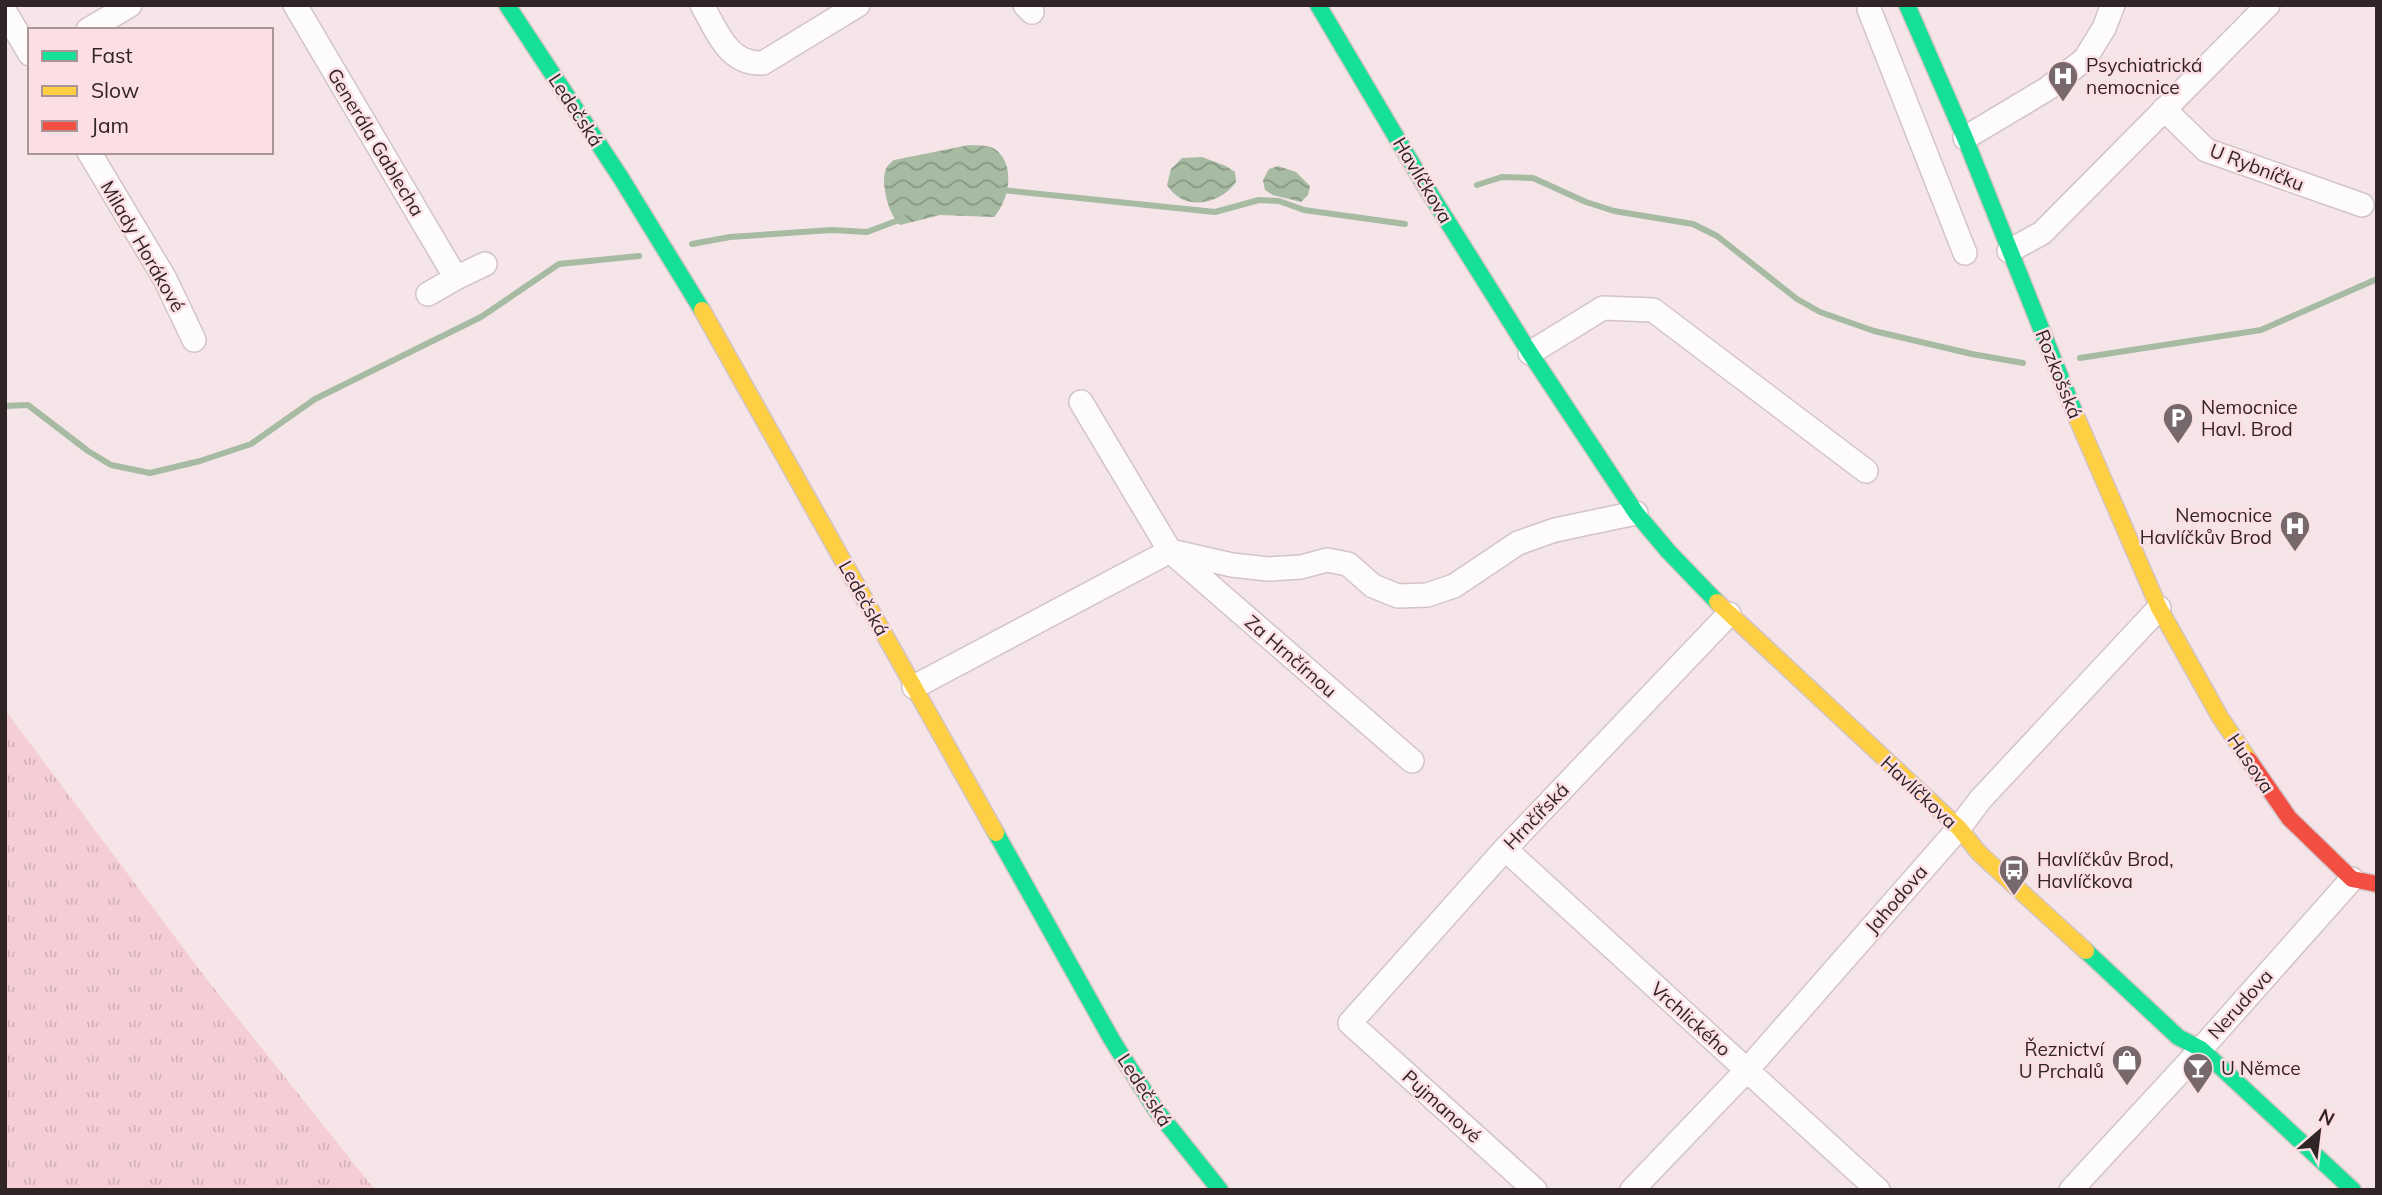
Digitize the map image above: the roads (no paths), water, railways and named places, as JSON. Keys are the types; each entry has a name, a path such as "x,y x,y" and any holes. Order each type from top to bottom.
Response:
{"street":[{"path":"91,28 130,5"},
{"name":"Generála Gablecha","path":"296,5 456,278"},
{"name":"Ledečská","path":"507,5 621,178 706,316 1112,1040 1156,1110 1220,1190"},
{"path":"702,5 727,49 735,57 754,63 763,63 858,5"},
{"name":"Havlíčkova","path":"1318,5 1424,184 1530,353 1636,513 1668,551 1729,614 1959,828 1979,853 2168,1028 2178,1037 2201,1049 2353,1190"},
{"name":"Rozkošská","path":"1907,5 1965,138 2066,393 2159,608"},
{"path":"1965,138 2048,89 2085,59 2104,29 2113,5"},
{"path":"2010,251 2042,233 2267,5"},
{"path":"1871,6 1965,253"},
{"path":"5,12 28,51"},
{"name":"U Rybníčku","path":"2164,108 2206,150 2362,205"},
{"name":"Milady Horákové","path":"90,154 165,279 194,340"},
{"path":"428,294 485,264"},
{"path":"1530,353 1603,307 1653,310 1866,471"},
{"name":"Za Hrnčírnou","path":"1081,402 1170,551 1412,761"},
{"path":"914,687 1170,551 1232,565 1268,569 1301,567 1327,559 1348,564 1373,586 1398,596 1427,596 1454,586 1518,543 1555,530 1636,513"},
{"name":"Jahodova","path":"1632,1190 1747,1070 1959,828 1980,800 2159,608"},
{"name":"Husova","path":"2159,608 2220,717 2289,818 2351,879"},
{"name":"Hrnčířská","path":"1350,1023 1504,849 1729,614"},
{"name":"Vrchlického","path":"1504,849 1878,1190"},
{"path":"2351,879 2377,884"},
{"name":"Nerudova","path":"2071,1190 2201,1049 2351,879"},
{"name":"Pujmanové","path":"1350,1023 1535,1190"}],"water":[{"path":"969,145 993,148 1006,165 1006,193 994,217 940,215 900,225 889,207 885,190 884,175 888,165 894,160"},
{"path":"1202,157 1235,172 1236,182 1221,196 1211,200 1192,202 1182,199 1167,185 1171,169 1182,158"},
{"path":"1278,166 1296,172 1310,186 1308,195 1301,202 1273,195 1265,190 1263,180 1269,169"}],"waterway":[{"path":"1477,185 1502,177 1533,178 1586,202 1614,211 1693,224 1717,236 1797,299 1820,312 1874,331 2023,363"},
{"path":"1002,190 1215,212 1259,200 1279,201 1304,210 1405,224"},
{"path":"692,244 730,237 832,230 867,232 899,220 902,216"},
{"path":"5,406 28,405 88,451 111,465 150,473 200,461 251,444 315,399 481,317 559,264 639,256"},
{"path":"2080,358 2261,330 2377,279"}],"place":[{"name":"Psychiatrická nemocnice","path":"2063,103"},
{"name":"Nemocnice Havl. Brod","path":"2178,445"},
{"name":"Nemocnice Havlíčkův Brod","path":"2295,553"},
{"name":"Havlíčkův Brod, Havlíčkova","path":"2014,897"},
{"name":"Řeznictví U Prchalů","path":"2127,1087"},
{"name":"U Němce","path":"2198,1095"}]}
